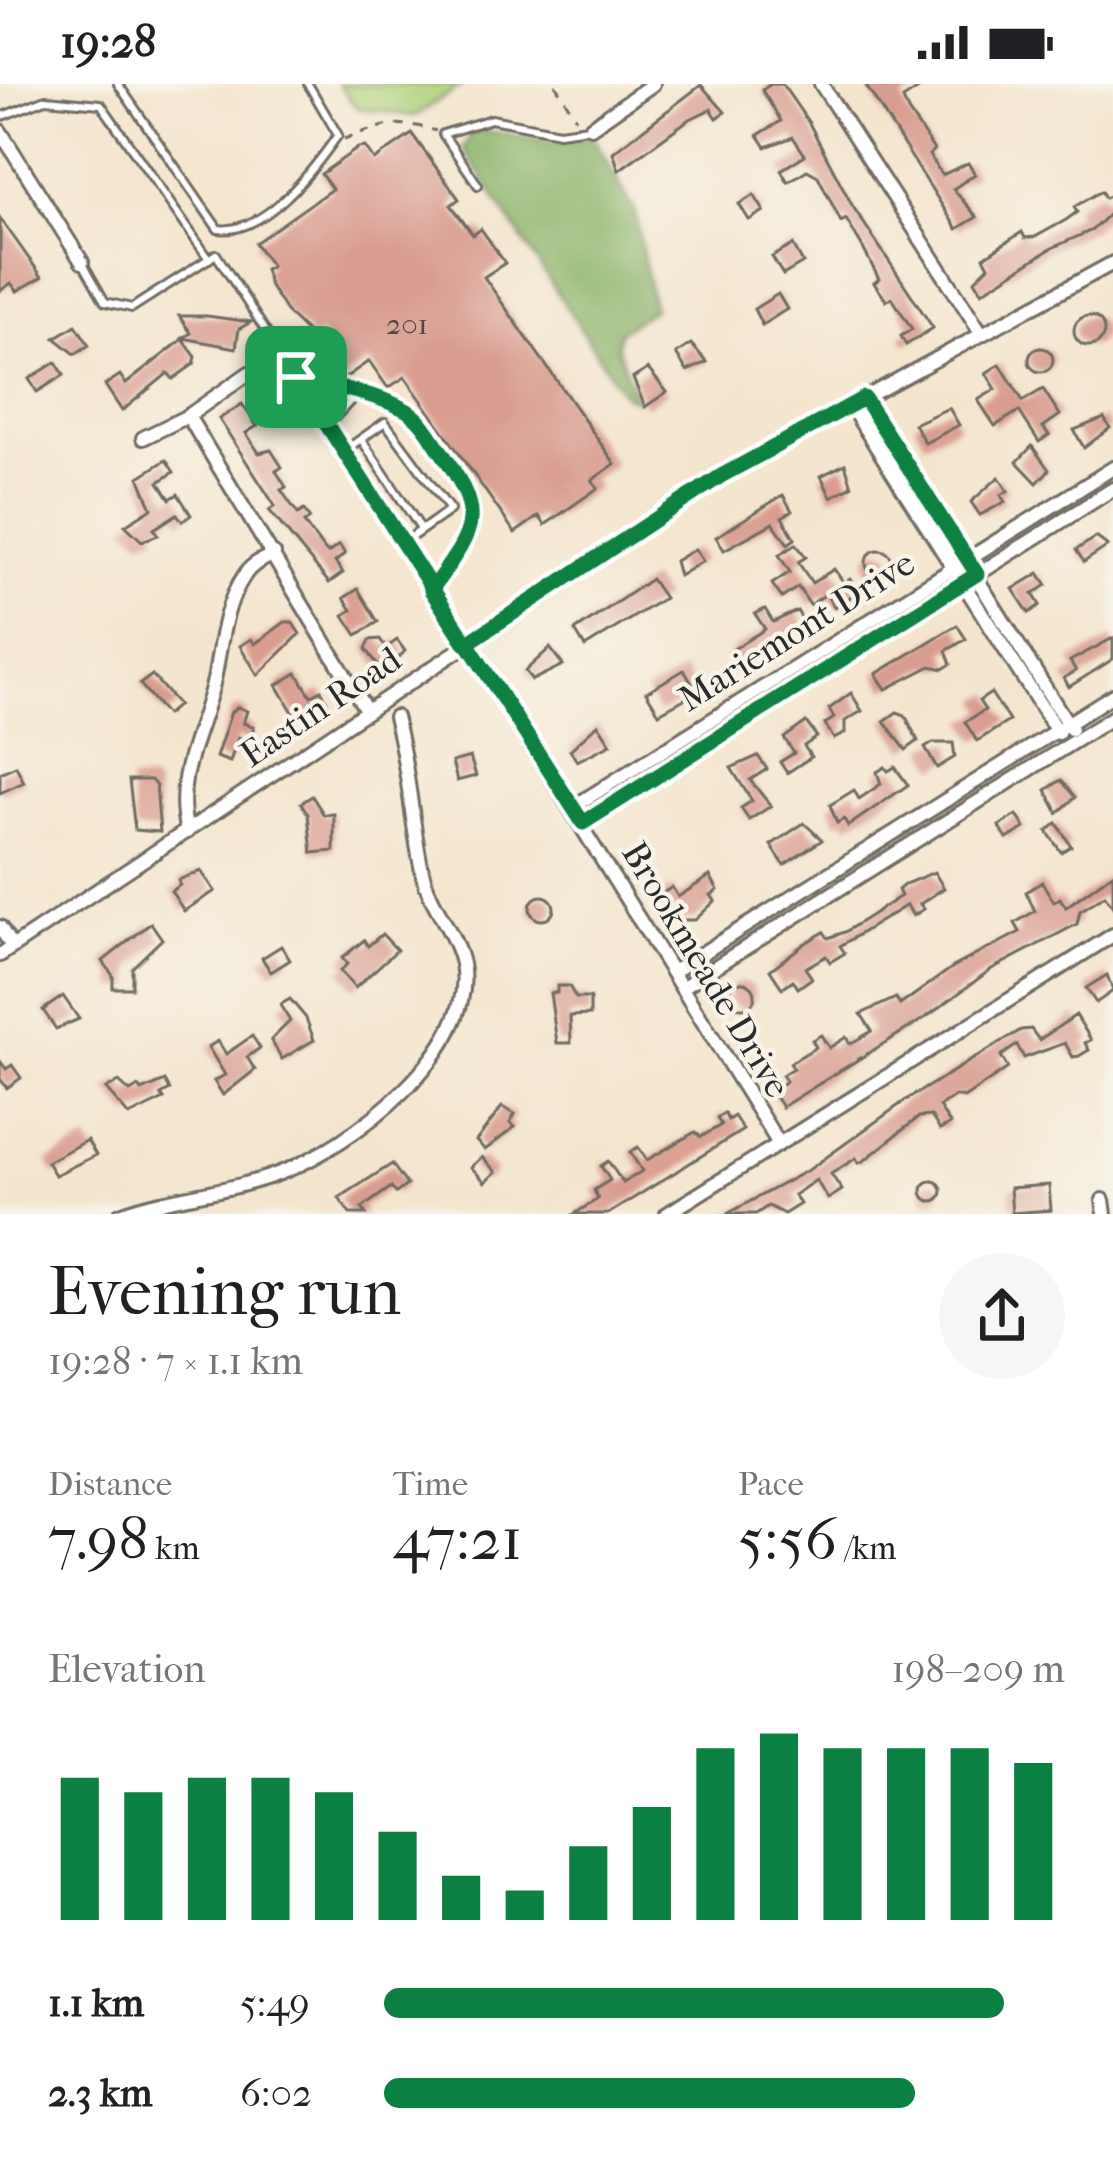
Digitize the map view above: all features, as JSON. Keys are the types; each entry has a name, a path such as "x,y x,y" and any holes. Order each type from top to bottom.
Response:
{"street":[{"path":"588,128 653,84"},
{"path":"821,84 982,334"},
{"path":"0,131 82,262"},
{"name":"Eastin Road","path":"6,951 721,476 1113,263"},
{"path":"143,438 188,416 249,373"},
{"path":"864,398 1070,722 1072,742"},
{"path":"850,405 1055,731 1072,742"},
{"path":"188,416 366,710"},
{"name":"Mariemont Drive","path":"573,807 1113,468"},
{"name":"Mariemont Drive","path":"583,823 1113,489"},
{"path":"187,832 182,805 188,758 212,688 219,643 243,577 274,554"},
{"name":"Brookmeade Drive","path":"466,644 573,807 779,1144"},
{"path":"674,971 1113,695"},
{"path":"731,705 741,722"},
{"path":"120,1214 255,1182 318,1156 403,1088 454,1027 463,998 462,964 423,874 395,717"},
{"path":"683,987 1113,717"},
{"path":"0,927 6,951"},
{"path":"668,1214 1113,935"}],"lane":[{"path":"118,84 218,229 233,231 301,188 338,135 308,84"},
{"path":"0,117 46,98 101,104 209,259"},
{"path":"478,185 443,134 491,119 559,132 588,128"},
{"path":"82,262 105,302 132,308 216,254 466,644"},
{"path":"296,377 403,408 418,419 470,494 474,518 468,539 431,590"},
{"path":"326,427 356,394"},
{"path":"341,453 385,422 450,510 400,544"},
{"path":"361,439 421,529"}],"path":[{"path":"554,84 588,128"},
{"path":"338,135 346,141 366,127 409,122 443,134"}],"green space":[{"path":"338,84 463,84 415,116 357,108"},
{"path":"474,130 547,141 593,137 635,212 653,309 619,332 617,346 636,400 624,395 463,148"}],"building":[{"path":"782,84 809,123 852,205 933,328 906,345 901,336 912,329 892,298 886,300 874,283 879,279 864,250 846,219 841,222 818,176 807,170 788,182 781,170 805,155 793,137 766,147 758,135 781,121 762,90"},
{"path":"865,84 926,84 903,99 934,150 929,155 942,175 968,163 975,174 953,189 977,217 957,229"},
{"path":"701,85 725,112 717,118 711,109 688,120 619,170 613,152"},
{"path":"412,134 459,199 451,205 473,235 481,229 505,263 484,277 615,464 592,480 598,488 545,525 539,516 515,533 405,377 388,388 369,361 342,380 331,364 338,360 319,333 313,338 288,314 269,285 265,269 271,265 255,243 332,189 321,174 358,148 365,147 374,160"},
{"path":"1101,191 1105,198 1113,194 1113,210 1092,230 1052,248 982,292 975,280 989,266 984,257 1022,232 1025,238 1035,237 1066,220 1077,212 1074,207"},
{"path":"754,195 764,211 749,220 739,204"},
{"path":"0,218 42,277 17,291 11,283 0,291"},
{"path":"793,245 803,263 783,275 772,257"},
{"path":"778,294 787,309 762,325 754,309"},
{"path":"179,316 251,322 239,329 236,348 183,338 191,333"},
{"path":"1089,316 1104,331 1089,346 1074,331"},
{"path":"76,325 89,345 75,354 55,338"},
{"path":"183,339 196,357 194,364 173,379 168,373 122,411 105,385 120,375 126,384"},
{"path":"691,344 707,362 687,371 676,354"},
{"path":"1041,348 1050,351 1050,369 1041,372 1032,369 1029,360 1032,351"},
{"path":"56,362 64,375 37,392 29,379"},
{"path":"1000,364 1023,401 1043,389 1060,415 1043,427 1049,435 1039,442 1019,411 995,426 978,400 996,389 986,373"},
{"path":"648,369 667,392 645,407 633,378"},
{"path":"270,370 281,386 269,394 258,379"},
{"path":"242,404 257,426 246,433 259,453 271,450 282,467 276,471 286,487 281,490 298,514 304,510 310,519 304,523 328,553 339,545 345,554 335,562 343,573 329,583 269,510 275,506 219,419"},
{"path":"949,408 959,425 925,443 914,424"},
{"path":"1104,418 1110,428 1084,448 1074,430"},
{"path":"1032,446 1049,470 1037,483 1017,462"},
{"path":"166,460 174,472 159,482 170,499 178,494 191,515 182,521 177,514 154,529 158,535 142,541 125,525 152,508 139,477"},
{"path":"845,464 852,486 831,497 821,476"},
{"path":"999,477 1008,491 1001,495 1005,502 980,515 971,502"},
{"path":"783,495 792,511 782,517 795,539 788,544 773,523 724,550 716,537"},
{"path":"1096,537 1108,546 1084,562 1076,550"},
{"path":"796,544 806,557 798,562 812,583 834,569 844,583 850,579 857,590 852,596 834,607 826,594 810,605 798,587 782,598 772,584 790,572 779,555"},
{"path":"695,549 703,561 679,576 675,561"},
{"path":"879,550 892,563 879,576 866,563"},
{"path":"1039,573 1047,585 1033,594 1040,605 1029,613 1013,589"},
{"path":"651,579 664,598 585,647 575,631"},
{"path":"358,589 378,622 357,635 344,615 352,610 344,598"},
{"path":"765,609 773,622 797,611 805,624 736,664 729,652 765,629 755,614"},
{"path":"292,622 300,634 258,675 240,646 251,639 255,644"},
{"path":"957,625 966,639 946,651 951,664 943,669 931,666 886,689 876,674"},
{"path":"1113,638 1113,659 1069,687 1064,678 1076,671 1070,661"},
{"path":"380,639 386,648 397,640 405,651 390,667 380,668 366,649 370,640"},
{"path":"550,648 563,665 532,680 525,671"},
{"path":"684,670 697,692 659,713 646,692"},
{"path":"297,673 311,696 321,690 329,705 297,719 277,685"},
{"path":"152,675 178,705 166,715 140,684"},
{"path":"851,693 862,711 845,721 845,733 834,739 825,724 834,718 829,709"},
{"path":"991,693 1009,721 977,741 965,722 985,710 979,701"},
{"path":"238,707 247,711 243,723 253,726 253,735 247,741 238,737 230,762 216,757 231,712"},
{"path":"897,712 905,715 918,741 906,750 884,721"},
{"path":"806,722 817,737 804,746 811,757 787,773 780,762 794,753 784,738"},
{"path":"598,724 611,744 577,761 570,750"},
{"path":"953,743 955,757 937,768 925,748"},
{"path":"758,756 767,769 750,780 771,806 749,820 741,808 752,801 731,768"},
{"path":"470,757 476,776 457,781 452,762"},
{"path":"16,766 24,782 0,793 0,773"},
{"path":"885,767 888,771 895,767 908,785 848,826 844,819 837,823 830,805 854,790 859,799 881,784 877,772"},
{"path":"129,780 151,780 156,786 160,832 135,830"},
{"path":"1061,780 1075,797 1058,813 1046,790"},
{"path":"312,796 324,815 334,814 334,851 312,853 308,814 301,803"},
{"path":"1017,815 1025,828 1007,839 999,826"},
{"path":"804,823 822,840 784,865 771,845"},
{"path":"1057,823 1071,846 1061,852 1047,831"},
{"path":"201,871 215,891 184,911 171,891 180,885 178,880"},
{"path":"934,872 944,888 920,904 924,909 913,916 907,905 840,946 845,953 830,962 826,956 805,968 812,978 798,988 793,980 782,988 770,970 804,944 824,932 828,938 845,932 901,896 898,890 905,884"},
{"path":"1113,873 1113,907 1105,895 1080,911 1077,924 990,970 928,1016 782,1107 771,1091 786,1081 782,1075 793,1068 790,1063 816,1047 812,1040 821,1035 829,1048 846,1037 850,1044 872,1031 861,1014 896,998 900,1005 953,967 1020,932 1015,923 1035,911 1026,892 1042,882 1054,902 1060,898 1066,907"},
{"path":"710,876 718,890 711,895 715,901 695,920 682,920 660,895 672,887 678,897"},
{"path":"542,896 551,899 551,917 542,920 533,917 530,908 533,899"},
{"path":"151,923 162,939 132,968 132,988 113,988 113,976 103,961"},
{"path":"382,934 397,950 355,988 340,971 347,964 342,958 364,940 368,946"},
{"path":"281,946 290,960 271,972 262,958"},
{"path":"1107,975 1113,991 1096,1003 1086,988"},
{"path":"742,982 755,995 742,1008 729,995"},
{"path":"557,986 569,986 576,998 590,998 590,1015 570,1016 571,1043 557,1043 550,993 557,993"},
{"path":"63,996 79,1019 56,1029 43,1010"},
{"path":"290,999 306,1018 314,1040 282,1059 271,1040 290,1021 280,1005"},
{"path":"1076,1015 1091,1040 1085,1043 1089,1050 1079,1056 1073,1057 1065,1043 1024,1058 1017,1045 1001,1056 1008,1068 964,1098 956,1096 939,1107 950,1124 940,1130 931,1116 919,1117 865,1160 859,1163 856,1158 831,1174 842,1190 828,1199 816,1180 794,1195 800,1204 784,1214 768,1206 756,1214 727,1214 810,1169 906,1100 1021,1030 1031,1029 1039,1040"},
{"path":"252,1036 260,1048 247,1057 255,1070 223,1095 214,1081 225,1075 208,1047 218,1041 226,1054"},
{"path":"0,1061 6,1069 12,1065 21,1078 7,1088 0,1079"},
{"path":"165,1081 170,1090 161,1095 164,1099 129,1116 106,1089 119,1082 130,1092 139,1087 142,1091"},
{"path":"502,1107 515,1114 510,1123 515,1127 485,1150 476,1141"},
{"path":"724,1113 728,1120 734,1116 743,1130 608,1214 574,1214 598,1199 594,1190 610,1180 601,1166 608,1161 623,1183 642,1171 630,1152 638,1147 647,1160 695,1132 701,1137 721,1125 717,1118"},
{"path":"87,1140 96,1155 55,1175 47,1162"},
{"path":"482,1157 496,1172 485,1182 471,1167"},
{"path":"392,1164 407,1185 396,1193 391,1187 362,1208 366,1214 350,1214 339,1198"},
{"path":"932,1181 942,1191 932,1201 922,1191"},
{"path":"1049,1185 1051,1210 1012,1213 1010,1188"}],"route":[{"path":"296,377 403,408 418,419 470,494 474,518 468,539 431,590 466,644 721,476 864,398 977,574 583,823 341,453 296,377"}]}
